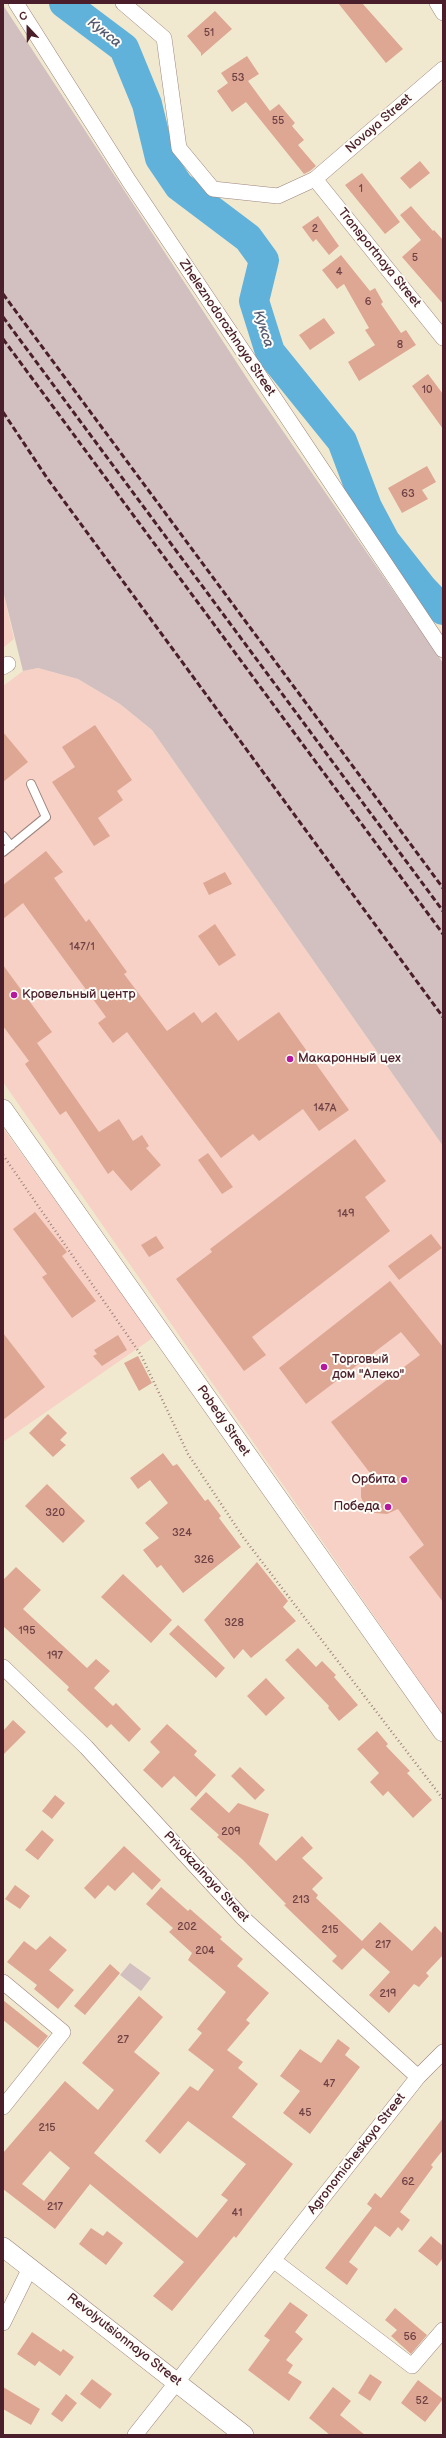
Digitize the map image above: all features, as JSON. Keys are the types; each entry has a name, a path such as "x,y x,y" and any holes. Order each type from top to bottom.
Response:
{"street":[{"name":"Zheleznodorozhnaya Street","path":"16,3 129,181 442,646"},
{"path":"122,3 164,38 179,148 213,189 278,196 316,179"},
{"path":"438,3 443,13"},
{"name":"Novaya Street","path":"316,179 443,70"},
{"name":"Transportnaya Street","path":"316,179 443,338"},
{"name":"Pobedy Street","path":"3,1109 443,1732"},
{"name":"Privokzalnaya Street","path":"3,1668 86,1747 243,1918 418,2077"},
{"path":"3,1982 63,2032 3,2107"},
{"name":"Agronomicheskaya Street","path":"135,2435 418,2077 443,2053"},
{"name":"Revolyutsionnaya Street","path":"3,2247 177,2381 244,2435"},
{"path":"273,2260 412,2366 443,2330"},
{"path":"3,2323 30,2268"}],"lane":[{"path":"3,852 46,817 31,784"},
{"path":"3,836 11,846"}],"path":[{"path":"3,1155 141,1355 188,1454 243,1537 443,1800"}],"shaded area":[{"path":"3,5 256,392 443,663 443,1146 152,730 120,704 78,679 38,668 23,671 3,591"},
{"path":"3,591 14,639 3,648"},
{"path":"38,668 78,679 120,704 152,730 443,1146 443,1715 3,1082 3,686 23,671"},
{"path":"3,1128 154,1337 3,1442"},
{"path":"130,1963 151,1978 141,1991 120,1975"}],"building":[{"path":"338,3 362,3 403,49 386,63"},
{"path":"215,11 232,29 201,56 201,53 187,36"},
{"path":"247,56 259,74 248,81 270,111 279,104 295,123 292,126 304,140 298,145 316,166 310,171 304,174 246,102 232,112 217,91 228,83 221,73"},
{"path":"420,161 430,173 410,189 400,178"},
{"path":"362,173 400,222 385,234 345,185"},
{"path":"411,206 443,240 443,304 402,257 421,240 400,215"},
{"path":"318,216 339,246 329,255 316,239 313,242 302,227"},
{"path":"341,255 370,291 375,288 383,302 381,304 401,333 406,330 416,345 359,381 348,362 375,345 365,330 369,328 344,284 337,289 322,270"},
{"path":"324,318 335,333 310,350 299,335"},
{"path":"428,374 443,394 443,429 412,386"},
{"path":"427,466 436,482 422,490 428,499 402,513 388,488"},
{"path":"95,725 132,780 117,791 123,800 98,818 110,836 94,846 52,782 75,767 62,747"},
{"path":"3,732 28,762 3,782"},
{"path":"46,851 63,872 54,878 86,922 89,919 127,972 124,974 167,1031 194,1012 202,1023 216,1012 238,1041 279,1012 349,1110 319,1131 303,1109 259,1141 253,1134 221,1158 127,1032 113,1043 98,1023 106,1017 23,903 3,919 3,885"},
{"path":"225,872 232,884 209,895 203,883"},
{"path":"215,924 236,955 219,966 198,936"},
{"path":"3,965 52,1032 37,1043 99,1132 119,1119 133,1141 142,1135 149,1146 146,1148 161,1165 131,1191 113,1170 108,1174 66,1111 60,1115 25,1064 29,1061 3,1026"},
{"path":"355,1139 386,1181 365,1197 390,1231 252,1337 266,1355 244,1371 176,1279 212,1252 210,1249"},
{"path":"208,1153 233,1187 222,1194 198,1160"},
{"path":"35,1212 67,1252 62,1256 96,1301 72,1318 42,1277 47,1274 13,1229"},
{"path":"431,1234 442,1248 399,1280 388,1266"},
{"path":"156,1236 164,1248 149,1257 141,1245"},
{"name":"Орбита","path":"390,1281 443,1347 443,1602 409,1557 424,1545 398,1509 387,1514 375,1513 365,1507 361,1497 361,1487 370,1473 331,1422 420,1355 401,1332 306,1404 279,1368"},
{"path":"3,1333 45,1387 3,1420"},
{"path":"118,1335 127,1350 102,1366 93,1356 97,1354 94,1350"},
{"path":"138,1356 152,1383 139,1391 124,1363"},
{"path":"48,1414 67,1433 60,1440 66,1445 53,1457 29,1433"},
{"path":"163,1453 173,1466 177,1464 205,1501 208,1499 221,1516 219,1518 241,1547 183,1593 161,1565 157,1568 143,1550 159,1538 145,1523 168,1503 150,1480 138,1489 130,1478"},
{"path":"47,1484 85,1521 63,1543 25,1506"},
{"path":"257,1562 288,1601 283,1607 296,1621 251,1658 243,1649 234,1659 204,1620"},
{"path":"16,1567 41,1590 23,1609 87,1668 96,1659 110,1671 94,1688 113,1706 116,1703 141,1729 129,1742 111,1724 107,1728 67,1690 69,1687 3,1626 3,1580"},
{"path":"123,1574 172,1620 151,1643 101,1597"},
{"path":"178,1625 225,1668 216,1678 169,1634"},
{"path":"298,1648 316,1667 322,1661 336,1675 334,1677 358,1705 339,1721 328,1708 329,1706 285,1660"},
{"path":"266,1678 285,1698 266,1716 247,1696"},
{"path":"13,1720 26,1732 3,1755 3,1731"},
{"path":"167,1724 197,1751 194,1755 216,1775 196,1797 174,1776 162,1788 143,1770 160,1752 150,1742"},
{"path":"377,1731 388,1744 386,1746 410,1771 407,1773 432,1800 413,1818 388,1791 383,1796 370,1782 379,1773 357,1749"},
{"path":"240,1767 265,1790 255,1800 231,1776"},
{"path":"206,1792 229,1813 238,1803 269,1814 259,1844 276,1861 302,1836 313,1848 302,1858 323,1878 312,1889 318,1895 316,1898 362,1941 380,1922 412,1951 435,1926 443,1934 443,1955 426,1973 429,1976 419,1987 414,1984 389,2013 369,1995 390,1972 363,1948 342,1970 332,1961 337,1956 284,1905 286,1904 243,1860 217,1837 219,1835 190,1809"},
{"path":"55,1795 65,1803 52,1819 42,1811"},
{"path":"42,1830 54,1840 38,1860 25,1850"},
{"path":"124,1846 161,1880 152,1890 133,1872 115,1891 108,1885 95,1899 84,1888"},
{"path":"15,1885 30,1896 20,1909 5,1899"},
{"path":"161,1887 188,1911 190,1909 222,1937 220,1939 243,1959 237,1966 269,1993 246,2020 250,2023 227,2050 243,2062 238,2068 258,2084 232,2117 293,2164 236,2238 234,2236 172,2311 153,2296 184,2262 90,2184 55,2229 3,2189 3,2153 65,2081 98,2110 114,2090 82,2063 139,1996 163,2017 134,2052 160,2073 94,2153 197,2238 228,2200 221,2195 246,2164 188,2121 160,2154 145,2141 190,2086 198,2091 214,2070 188,2050 202,2033 197,2029 226,1992 188,1960 192,1953 169,1932 173,1928 146,1904","holes":["50,2151 70,2168 44,2201 22,2184"]},
{"path":"50,1936 67,1950 49,1970 74,1990 58,2009 34,1989 37,1985 7,1962 24,1941 36,1950"},
{"path":"110,1964 120,1973 85,2015 74,2006"},
{"path":"3,2000 48,2036 38,2048 3,2020"},
{"path":"338,2039 350,2048 345,2055 360,2067 310,2134 283,2113 300,2091 280,2076 300,2049 321,2063"},
{"path":"443,2118 443,2150 431,2165 433,2167 400,2212 410,2220 402,2231 398,2227 390,2237 375,2226 349,2262 358,2269 347,2285 325,2268 372,2208 367,2204 375,2193 381,2198"},
{"path":"91,2228 103,2236 107,2231 123,2243 106,2265 79,2244"},
{"path":"431,2236 443,2246 443,2258 437,2266 418,2251"},
{"path":"290,2302 308,2315 295,2332 303,2339 286,2360 293,2365 288,2373 302,2382 289,2401 248,2370 270,2340 264,2336"},
{"path":"395,2308 427,2335 411,2354 391,2336 397,2330 385,2320"},
{"path":"32,2332 61,2352 63,2349 74,2357 60,2376 39,2361 35,2366 17,2354"},
{"path":"370,2374 382,2382 370,2401 358,2393"},
{"path":"92,2379 112,2394 100,2409 80,2394"},
{"path":"418,2380 443,2399 425,2422 401,2403"},
{"path":"3,2387 40,2409 31,2425 3,2409"},
{"path":"333,2387 351,2401 340,2415 365,2435 330,2435 309,2418"},
{"path":"66,2394 77,2403 62,2422 51,2414"}],"waterway":[{"name":"Кукса","path":"64,3 124,48 147,104 160,158 179,186 248,238 264,260 254,301 270,352 342,441 367,507 385,541 422,588 443,610"}],"railway":[{"path":"3,294 443,888"},
{"path":"3,317 443,911"},
{"path":"3,339 443,934"},
{"path":"3,412 47,478 443,1017"}],"place":[{"name":"Кровельный центр","path":"14,995"},
{"name":"Макаронный цех","path":"290,1059"},
{"name":"Торговый дом \"Алеко\"","path":"324,1367"},
{"name":"Орбита","path":"404,1480"},
{"name":"Победа","path":"388,1507"}]}
